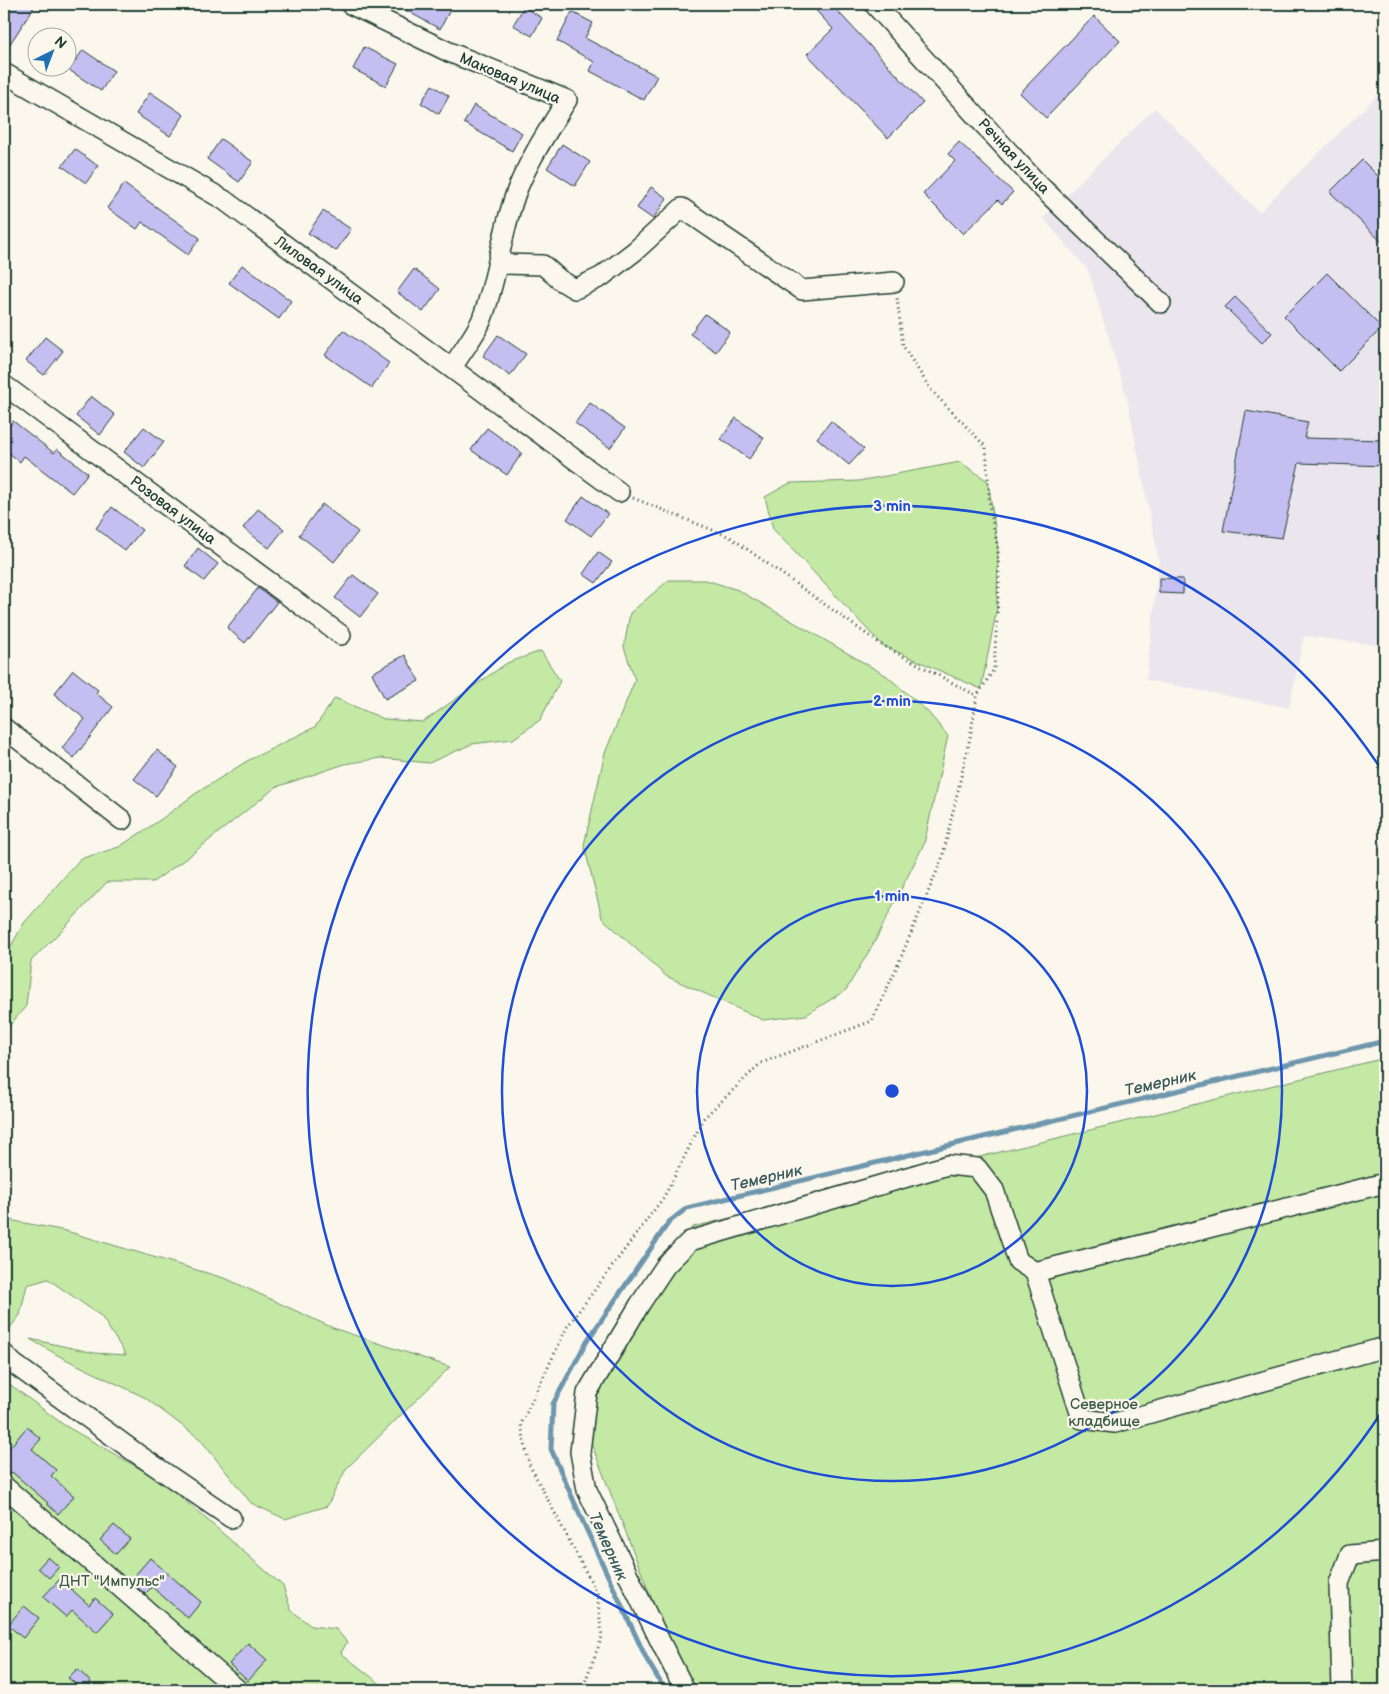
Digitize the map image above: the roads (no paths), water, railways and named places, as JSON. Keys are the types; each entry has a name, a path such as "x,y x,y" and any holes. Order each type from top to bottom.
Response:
{"street":[{"name":"Маковая улица","path":"350,4 449,52 566,100 530,160 517,192 481,321 452,368"},
{"name":"Речная улица","path":"874,4 1037,183 1160,303"},
{"name":"Лиловая улица","path":"4,73 224,200 619,492"},
{"path":"498,264 542,265 560,280 575,289 601,277 635,251 682,208 802,290 894,282"},
{"name":"Розовая улица","path":"4,384 342,635"},
{"path":"4,728 122,820"},
{"path":"685,1690 587,1490 580,1452 587,1393 640,1304 666,1265 690,1241 948,1165 976,1168 994,1190 1018,1260 1035,1272 1082,1419 1116,1423 1385,1347"},
{"path":"1035,1272 1385,1184"},
{"path":"4,1354 14,1364 136,1453 231,1518"},
{"path":"4,1486 238,1690"},
{"path":"1342,1690 1339,1583 1350,1555 1385,1552"}],"waterway":[{"name":"Темерник","path":"665,1690 647,1660 551,1449 553,1404 587,1341 669,1222 687,1208 1385,1041"}],"park label":[{"name":"Северное кладбище","path":"1104,1412"},
{"name":"ДНТ \"Импульс\"","path":"112,1581"}]}
